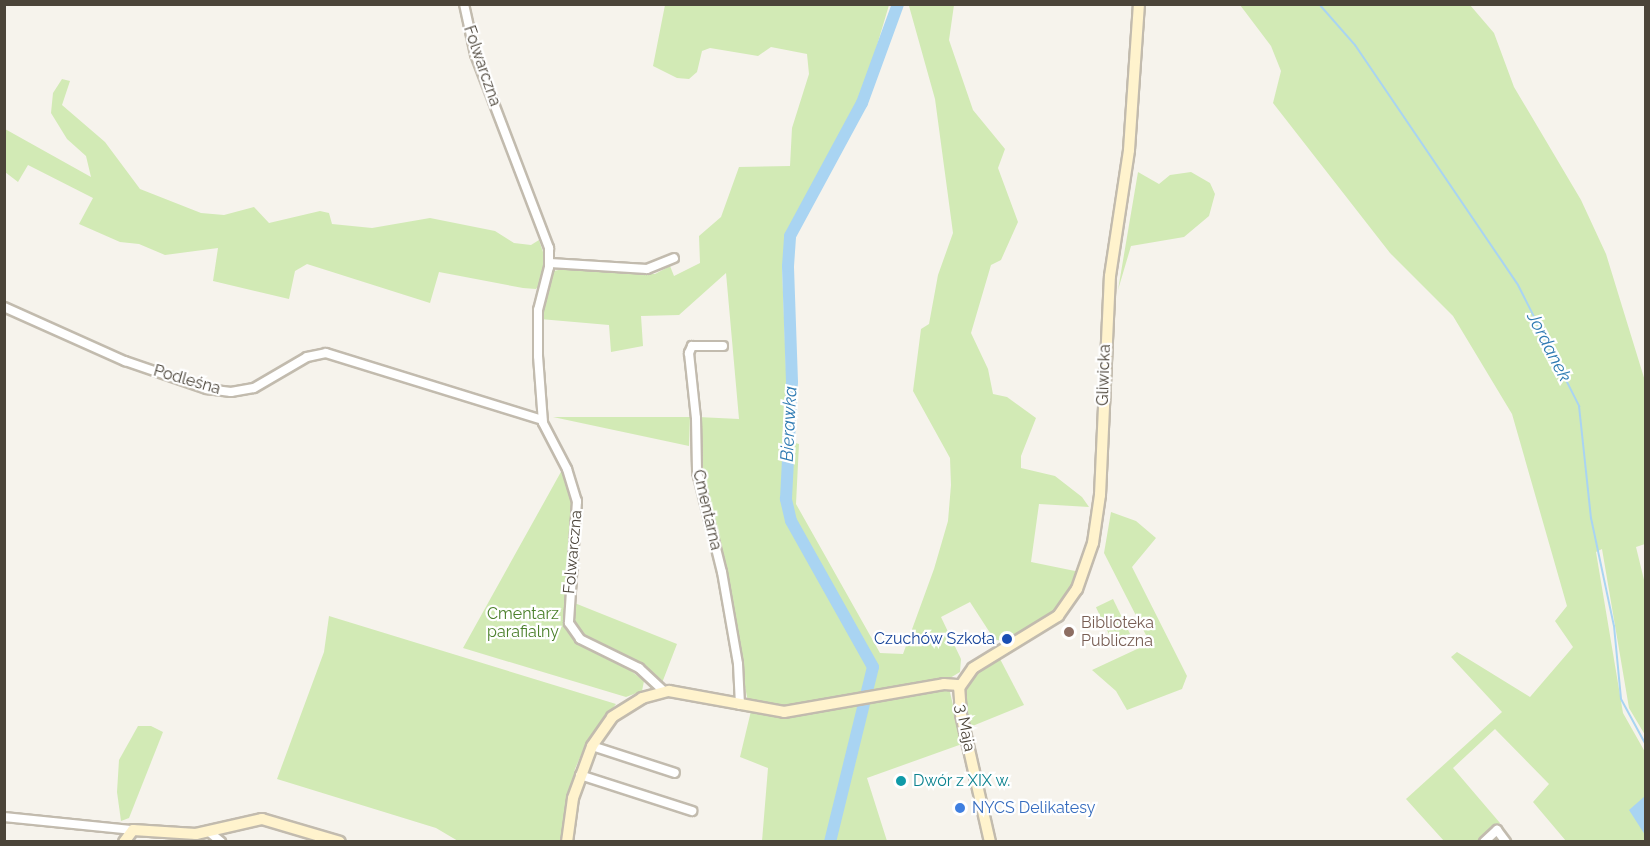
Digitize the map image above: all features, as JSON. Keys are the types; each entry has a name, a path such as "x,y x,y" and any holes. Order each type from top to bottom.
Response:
{"main road":[{"name":"Gliwicka","path":"960,685 973,668 1058,616 1080,583 1093,543 1100,495 1109,282 1129,150 1139,4"},
{"path":"567,842 580,775 592,746 619,711 664,691 784,712 948,683 960,685"},
{"name":"3 Maja","path":"960,685 961,714 990,842"},
{"path":"124,842 133,830 192,834 248,820 267,819 340,842"}],"street":[{"name":"Folwarczna","path":"464,4 475,54 542,224 550,263 537,324 542,420 576,496 568,611 570,627 586,643 646,673 664,691"},
{"path":"550,263 647,269 674,258"},
{"name":"Podleśna","path":"4,307 125,361 207,389 231,392 254,388 307,357 326,353 542,420"},
{"name":"Cmentarna","path":"723,346 692,346 689,353 696,418 697,472 722,572 738,664 740,705"},
{"path":"592,746 675,773"},
{"path":"580,775 692,811"},
{"path":"4,817 133,830"},
{"path":"1484,842 1497,830 1506,842"},
{"path":"208,831 221,842"}],"green space":[{"path":"665,5 889,5 862,96 792,225 782,267 787,395 782,439 799,444 796,504 880,653 903,654 934,569 948,521 951,485 950,458 913,391 921,329 929,324 938,275 953,233 935,99 909,6 954,5 949,40 973,110 1005,149 998,168 1018,222 1001,260 991,265 971,333 988,369 993,394 1007,397 1036,418 1021,456 1021,468 1055,476 1082,497 1089,507 1039,504 1031,562 1080,572 1062,607 1020,637 1014,634 1001,641 994,639 970,602 941,617 961,659 960,672 950,678 781,708 748,702 699,449 698,417 739,419 726,273 679,315 641,316 643,346 611,352 609,325 540,319 540,305 554,271 567,268 655,274 670,266 674,276 700,263 699,236 721,217 739,167 790,166 792,128 809,74 807,54 771,47 758,56 710,48 702,51 697,72 689,79 677,78 653,66"},
{"path":"1240,5 1470,5 1494,33 1514,87 1581,200 1606,254 1645,381 1645,544 1636,547 1645,584 1645,735 1629,708 1602,549 1596,552 1623,713 1645,752 1645,841 1566,841 1533,802 1549,784 1495,729 1453,768 1500,823 1479,841 1444,841 1406,799 1502,712 1451,657 1457,652 1530,697 1573,647 1555,621 1567,606 1512,414 1453,316 1390,253 1273,103 1281,71 1271,46"},
{"path":"62,79 70,81 62,105 105,142 140,189 201,213 224,215 254,207 269,223 320,211 329,213 332,224 372,228 430,218 495,231 514,243 531,245 539,240 545,258 541,283 536,289 523,288 439,272 430,303 307,264 295,271 289,299 213,281 218,248 165,255 139,244 120,242 79,224 93,198 28,165 18,182 5,172 5,129 91,177 86,156 67,139 51,113 53,93"},
{"path":"1138,172 1159,184 1170,175 1191,172 1210,183 1215,194 1209,216 1184,237 1131,246 1118,290"},
{"path":"553,417 690,417 689,446"},
{"name":"Cmentarz parafialny","path":"562,470 573,489 564,621 576,641 622,664 644,681 642,691 626,697 463,648"},
{"path":"1111,512 1136,521 1156,538 1132,567 1187,676 1182,689 1127,710 1116,691 1092,670 1150,643 1104,553"},
{"path":"1113,599 1130,634 1113,642 1096,607"},
{"path":"572,602 677,644 662,683 648,671 584,639 572,625"},
{"path":"329,616 616,704 588,739 575,769 562,841 458,841 436,828 277,779 324,652"},
{"path":"999,657 1024,705 970,727 964,688 975,672"},
{"path":"949,688 962,744 867,778 887,841 762,841 768,768 740,757 751,711 789,718"},
{"path":"138,726 151,726 163,732 129,818 121,821 117,792 119,760"}],"water":[{"path":"1645,796 1645,835 1629,810"}],"waterway":[{"name":"Bierawka","path":"830,842 873,667 791,521 786,499 792,382 788,266 790,236 862,103 898,4"},
{"name":"Jordanek","path":"1319,4 1355,45 1518,285 1579,406 1591,518 1614,626 1621,699 1646,745"}],"place":[{"name":"Biblioteka Publiczna","path":"1069,632"},
{"name":"Czuchów Szkoła","path":"1007,639"},
{"name":"Dwór z XIX w.","path":"901,781"},
{"name":"NYCS Delikatesy","path":"960,808"}]}
